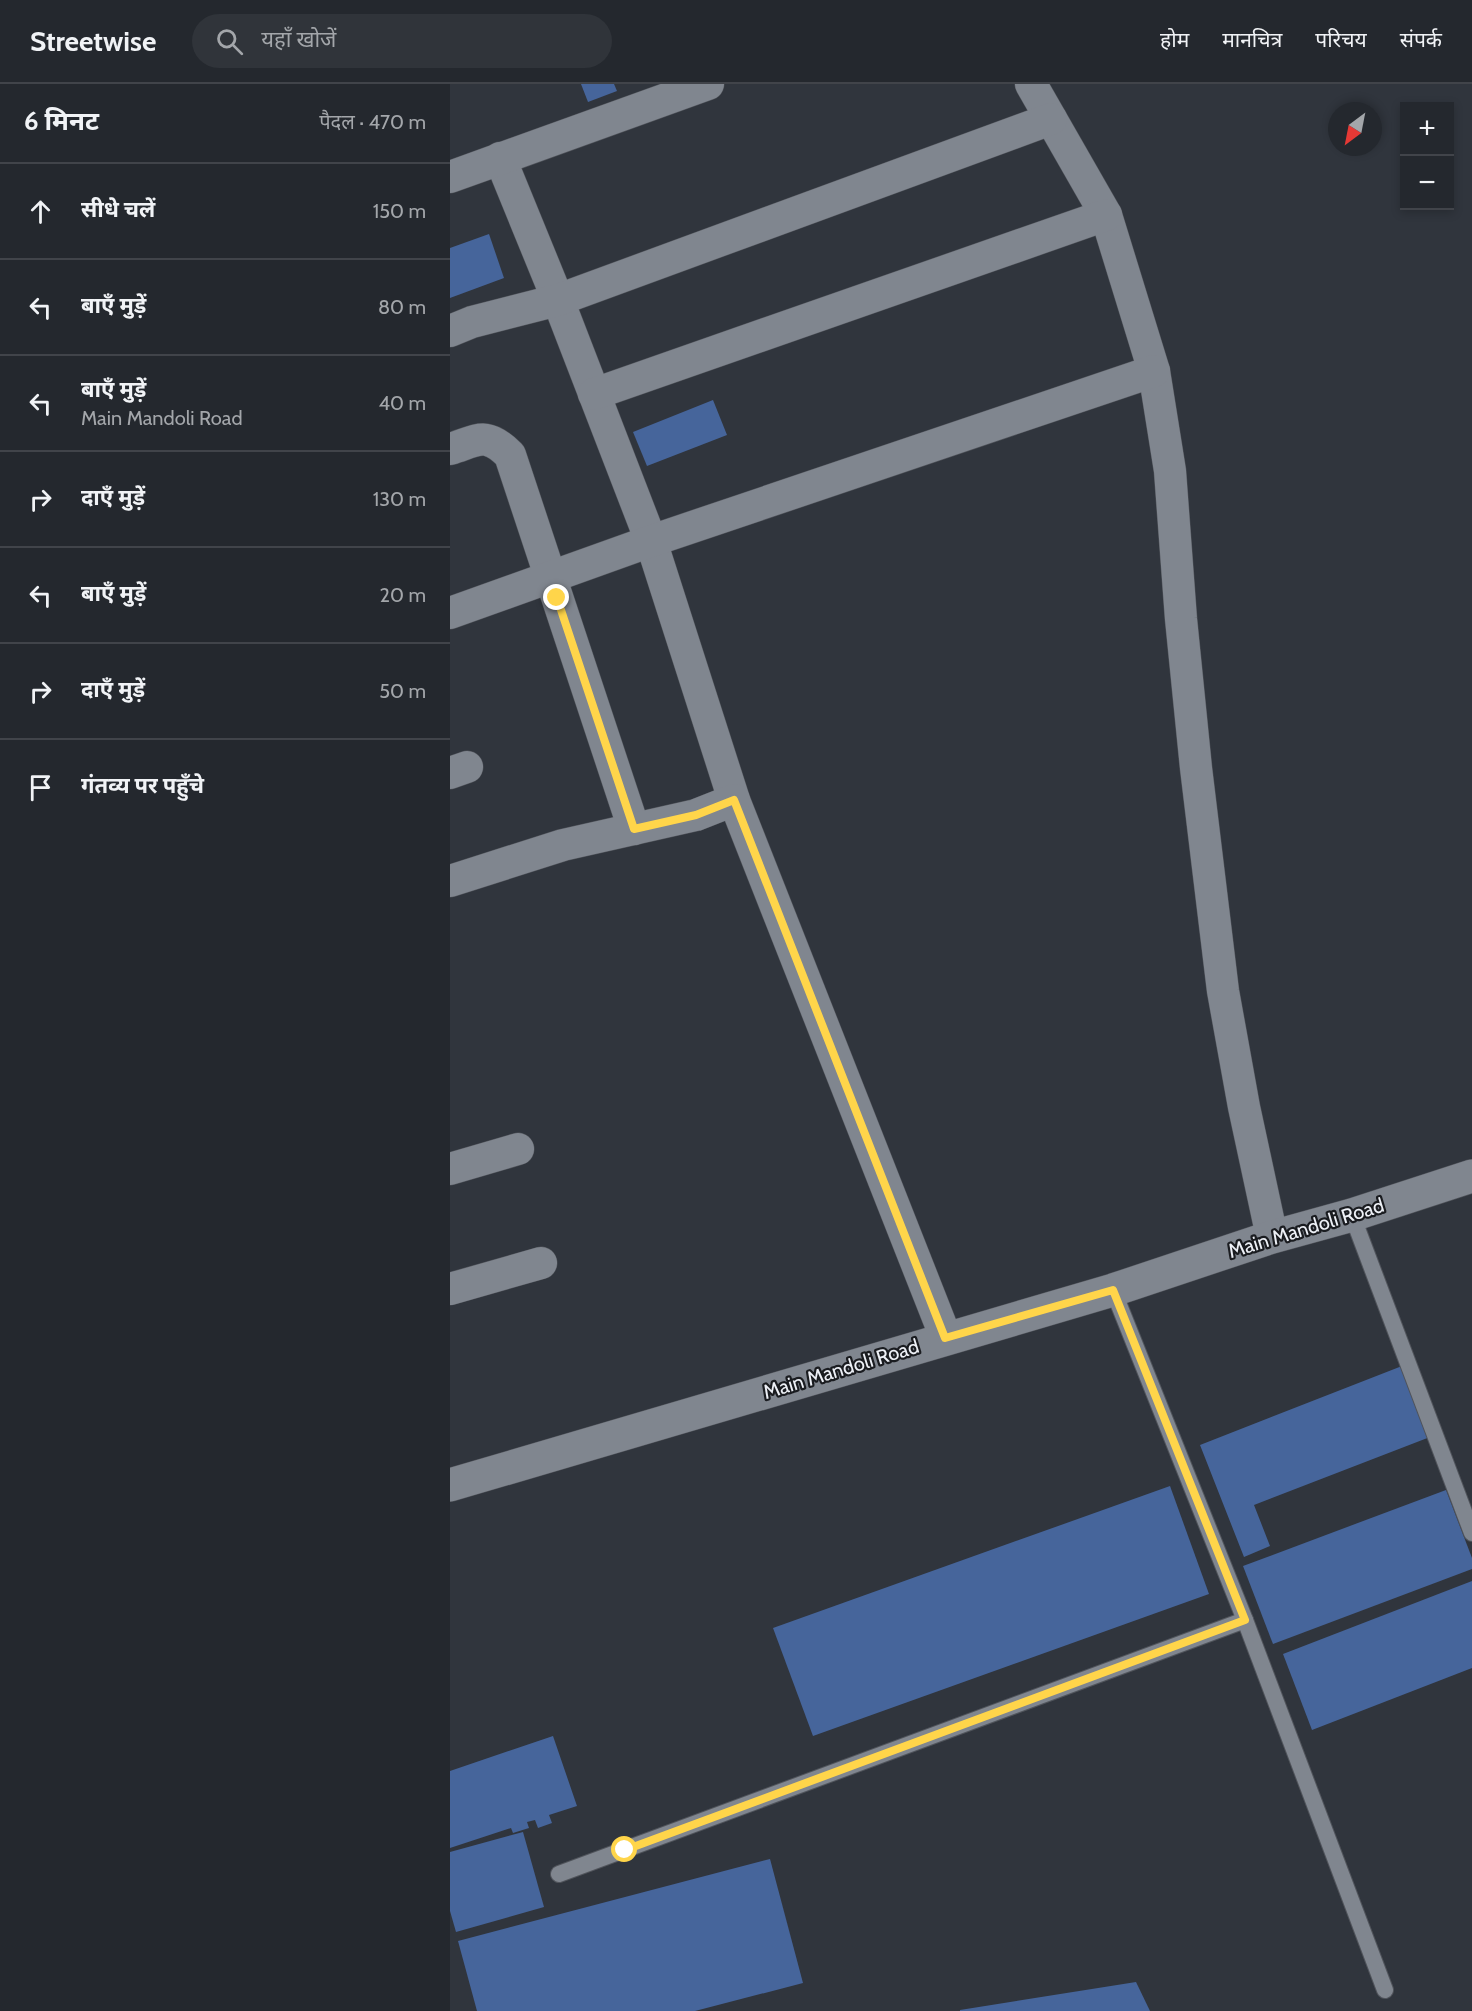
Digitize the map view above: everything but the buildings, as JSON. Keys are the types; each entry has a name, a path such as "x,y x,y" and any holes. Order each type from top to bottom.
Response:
{"street":[{"path":"450,177 708,84"},
{"path":"1031,84 1106,215 1154,371 1170,471 1181,619 1195,757 1223,991 1244,1107 1272,1237"},
{"path":"450,331 472,322 558,300 1051,119"},
{"path":"500,158 558,300 651,541 734,800 945,1338"},
{"path":"594,394 1106,215"},
{"path":"450,613 651,541 1154,371"},
{"path":"450,449 485,439 497,442 510,455 634,829"},
{"path":"450,881 563,845 696,815 734,800"},
{"path":"450,1169 518,1149"},
{"name":"Main Mandoli Road","path":"450,1485 1113,1290 1272,1237 1352,1215 1472,1176"},
{"path":"450,1289 541,1263"}],"lane":[{"path":"1352,1215 1472,1533"},
{"path":"1113,1290 1245,1620 1385,1990"},
{"path":"559,1874 1245,1620"}],"route":[{"path":"557,598 634,829 696,815 734,800 945,1338 1113,1290 1245,1620 625,1850"}]}
